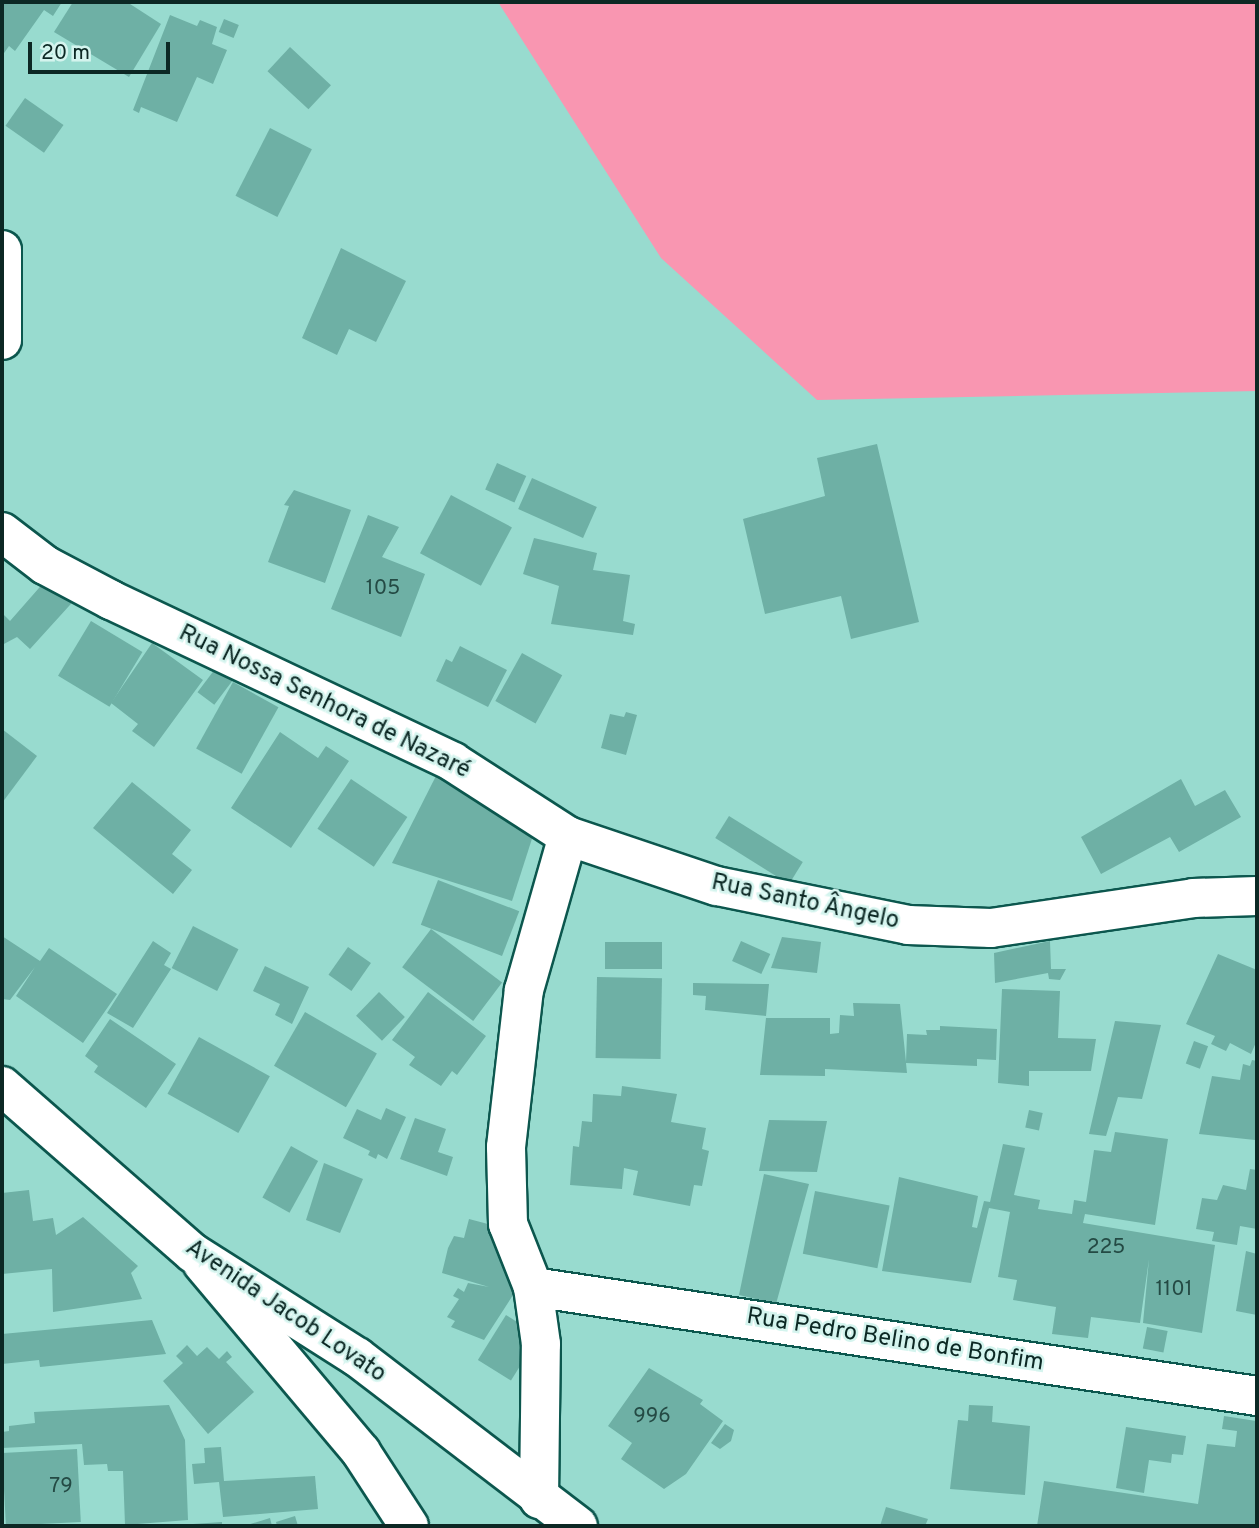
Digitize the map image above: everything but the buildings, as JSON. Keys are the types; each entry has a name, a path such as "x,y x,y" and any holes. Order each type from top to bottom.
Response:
{"street":[{"path":"2,250 2,340"},
{"name":"Rua Nossa Senhora de Nazaré","path":"2,532 45,565 111,600 453,762 568,836"},
{"path":"538,1499 541,1344 533,1287 508,1224 506,1147 524,990 568,836"},
{"name":"Rua Santo Ângelo","path":"568,836 717,886 908,925 991,928 1193,898 1257,896"},
{"name":"Avenida Jacob Lovato","path":"2,1086 193,1253 357,1357 538,1499 578,1526"},
{"path":"193,1253 361,1452 409,1526"},
{"name":"Rua Pedro Belino de Bonfim","path":"533,1287 1257,1396"}],"shaded area":[{"path":"498,2 1257,2 1257,391 817,400 661,258"}]}
